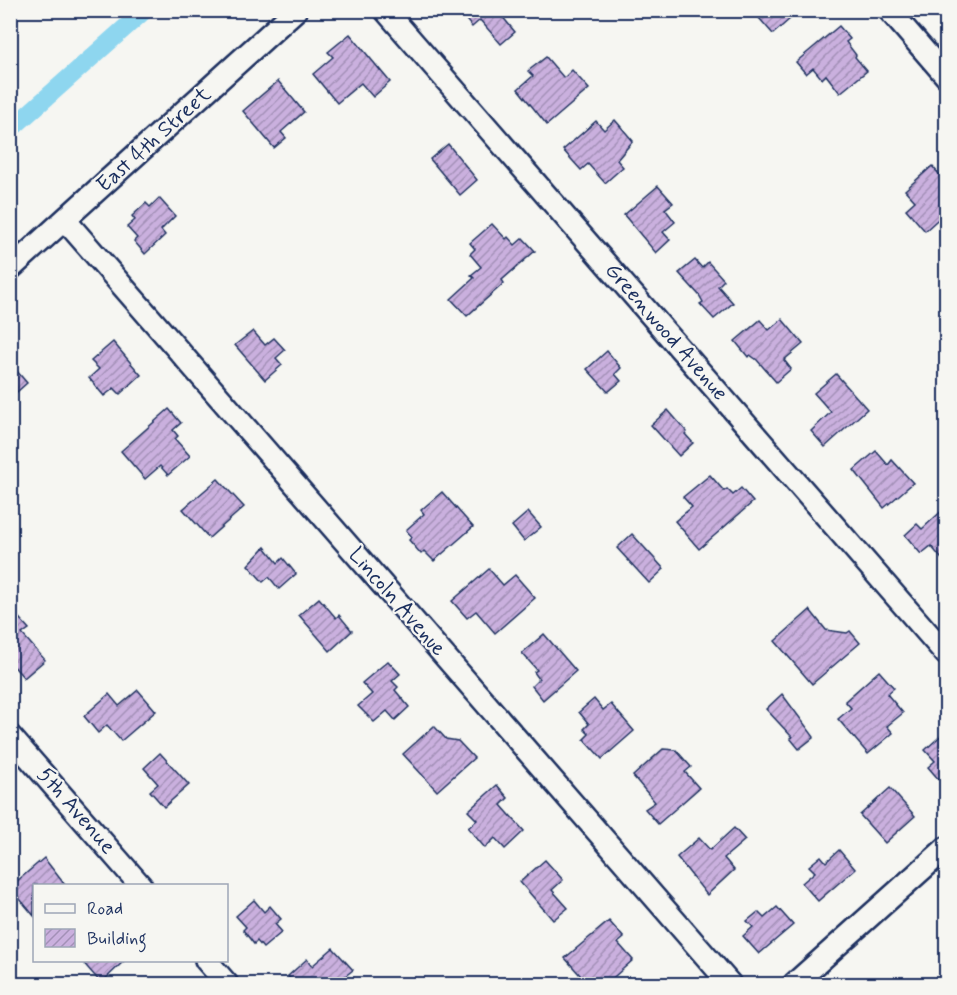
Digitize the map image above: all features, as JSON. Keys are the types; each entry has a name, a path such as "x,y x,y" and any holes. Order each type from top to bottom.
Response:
{"street":[{"name":"East 4th Street","path":"10,269 296,10"},
{"name":"Greenwood Avenue","path":"385,10 946,654"},
{"path":"889,10 946,76"},
{"name":"Lincoln Avenue","path":"65,220 730,984"},
{"name":"5th Avenue","path":"10,735 140,884"},
{"path":"794,984 946,848"},
{"path":"208,962 227,984"}],"building":[{"path":"458,10 497,10 515,32 501,44 480,20 472,27"},
{"path":"752,10 800,10 773,34"},
{"path":"839,26 850,39 846,42 856,55 855,57 867,71 840,93 826,75 822,79 813,68 806,74 796,62"},
{"path":"350,34 390,82 373,97 361,83 337,103 313,74 333,57 328,52"},
{"path":"546,57 564,78 572,70 589,89 547,125 518,89 533,76 528,71"},
{"path":"278,81 304,112 281,132 286,138 274,148 243,111"},
{"path":"615,120 633,141 617,160 623,167 605,183 588,164 581,170 563,150 596,121 604,130"},
{"path":"448,144 477,180 460,195 430,159"},
{"path":"932,166 946,182 946,212 925,231 906,209 915,201 905,190"},
{"path":"658,186 673,203 665,209 675,222 663,232 670,240 656,253 624,215"},
{"path":"159,198 175,216 161,230 165,235 145,254 134,241 137,238 127,227 135,220 132,216 146,203 150,207"},
{"path":"492,224 515,245 523,238 535,251 502,280 504,283 467,316 451,299 474,278 471,275 481,267 470,254 475,249 470,243"},
{"path":"695,260 702,268 708,262 724,280 718,286 733,303 714,319 700,304 703,302 699,295 679,273"},
{"path":"782,319 803,344 784,360 791,369 776,382 757,360 750,355 748,357 735,341 760,320 769,330"},
{"path":"253,331 265,345 274,338 285,350 276,358 282,365 265,380 235,345"},
{"path":"113,342 141,375 120,394 114,388 104,396 89,378 99,369 91,361"},
{"path":"607,351 621,368 615,374 621,381 608,392 587,369"},
{"path":"10,363 27,383 10,398"},
{"path":"836,374 867,409 825,447 811,431 831,412 814,393"},
{"path":"169,409 181,423 173,430 178,436 175,439 190,456 168,475 160,466 145,479 121,451"},
{"path":"668,410 687,432 685,434 693,443 679,456 651,425"},
{"path":"876,451 888,465 892,460 913,483 884,508 854,470"},
{"path":"710,475 724,491 727,489 733,495 741,488 753,502 699,549 675,521 692,507 683,497"},
{"path":"218,479 244,507 209,538 183,509"},
{"path":"442,492 473,527 434,561 424,551 421,554 409,540 412,537 406,530 424,514 421,510"},
{"path":"946,507 946,564 931,546 921,554 905,535 917,524 922,529"},
{"path":"528,512 541,527 524,541 512,526"},
{"path":"632,534 664,569 649,583 617,548"},
{"path":"265,547 278,563 283,558 296,574 279,589 269,577 263,582 248,565"},
{"path":"489,569 503,585 515,575 535,598 495,633 476,611 467,618 452,601"},
{"path":"319,598 336,618 339,615 352,631 330,651 299,615"},
{"path":"10,608 29,629 22,634 45,660 24,678 10,662"},
{"path":"810,610 826,630 847,633 850,631 860,643 812,684 775,641"},
{"path":"544,634 576,671 543,700 532,686 539,679 534,672 537,670 522,653"},
{"path":"388,661 400,674 392,681 398,687 395,690 409,707 395,720 387,711 374,722 358,706 372,694 362,683"},
{"path":"879,671 894,688 887,694 903,713 887,726 893,733 868,754 838,719 851,708 845,701"},
{"path":"138,690 156,711 121,741 107,725 98,733 84,716 109,694 119,706"},
{"path":"782,694 814,737 799,749 790,738 792,737 766,709"},
{"path":"594,699 603,710 611,704 634,731 602,759 584,739 589,734 584,729 589,724 579,712"},
{"path":"434,726 446,739 458,741 474,758 437,791 403,754"},
{"path":"946,731 946,788 928,767 935,761 925,750"},
{"path":"663,749 676,750 691,767 685,772 699,788 658,824 645,809 655,802 633,776"},
{"path":"160,753 189,785 164,807 150,791 158,784 144,768"},
{"path":"497,785 508,798 501,805 524,831 505,849 495,838 485,848 468,828 477,820 468,811"},
{"path":"890,788 915,816 885,843 860,815"},
{"path":"734,828 745,840 724,858 734,870 707,895 677,857 699,838 710,850"},
{"path":"839,850 855,869 818,901 802,883 815,872 809,866 821,856 826,862"},
{"path":"44,858 64,884 33,884 33,915 10,887"},
{"path":"545,860 563,880 552,890 568,908 553,920 520,882"},
{"path":"254,900 264,912 270,906 281,919 275,924 282,932 263,948 257,941 254,944 243,930 246,927 236,916"},
{"path":"777,907 793,925 759,954 743,936 753,927 747,921 758,912 764,918"},
{"path":"609,921 624,938 618,943 633,960 606,984 588,984 565,958"},
{"path":"333,948 353,970 335,984 295,984 288,976 307,959 312,966"},
{"path":"83,962 123,962 101,983"}],"waterway":[{"path":"10,130 145,10"}]}
